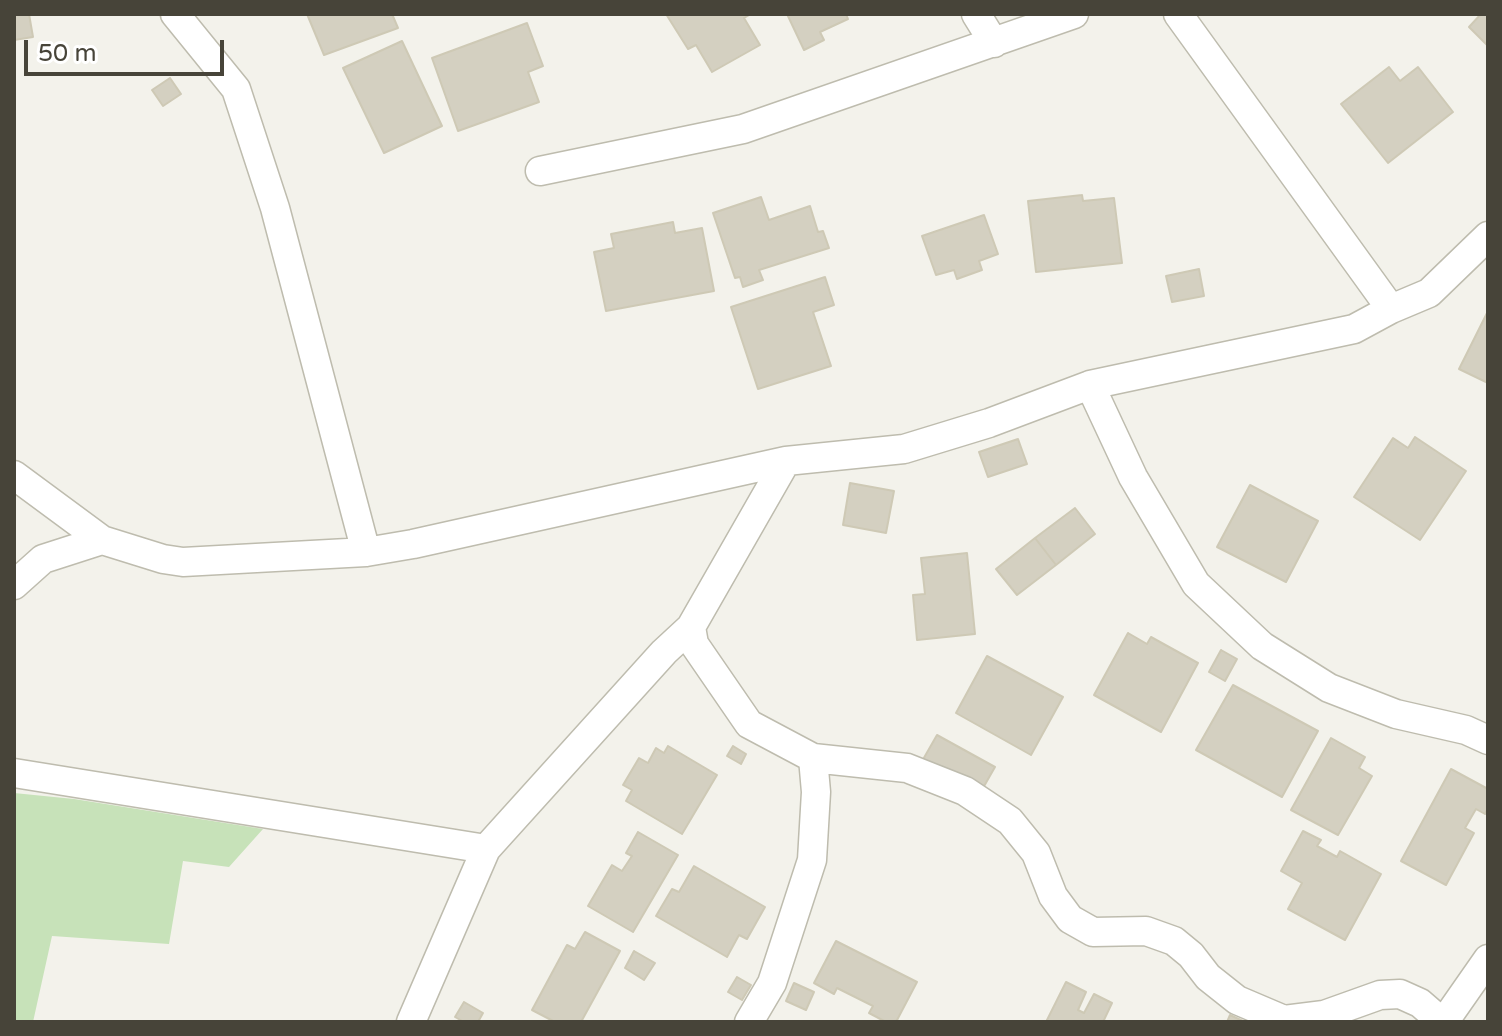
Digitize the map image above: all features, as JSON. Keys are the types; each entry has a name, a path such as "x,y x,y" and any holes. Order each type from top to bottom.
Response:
{"street":[{"path":"175,14 236,89 275,208 366,552"},
{"path":"976,14 994,43"},
{"path":"540,171 743,129 1074,14"},
{"path":"1178,14 1391,309"},
{"path":"14,475 102,540 163,559 183,562 366,552 786,461 904,449 989,423 1090,385 1354,329 1429,293 1488,236"},
{"path":"1090,385 1133,477 1196,584 1262,646 1329,688 1396,714 1466,730 1488,740"},
{"path":"411,1022 486,849 664,652 691,627 786,461"},
{"path":"14,585 43,559 102,540"},
{"path":"691,627 694,644 749,724 813,758 907,768 965,791 1010,821 1036,853 1053,896 1070,919 1093,932 1146,931 1174,941 1191,955 1208,977 1237,1000 1260,1011 1284,1020 1324,1015 1380,995 1400,994 1420,1003 1443,1022 1488,959"},
{"path":"749,1022 772,983 812,860 816,792 813,758"},
{"path":"14,773 486,849"}],"green space":[{"path":"14,793 74,799 263,829 229,867 183,861 169,944 52,936 33,1022 14,1022"}],"building":[{"path":"14,14 29,14 33,37 14,40"},
{"path":"307,14 392,14 398,28 324,55"},
{"path":"666,14 751,14 744,18 760,45 712,72 696,45 688,49"},
{"path":"787,14 846,14 848,19 820,32 824,40 804,50"},
{"path":"1481,14 1488,14 1488,46 1469,27"},
{"path":"527,23 543,66 528,72 539,102 458,131 432,58"},
{"path":"402,41 442,126 384,153 343,68"},
{"path":"1389,67 1400,81 1418,67 1453,112 1388,163 1341,104"},
{"path":"170,78 181,94 163,106 152,90"},
{"path":"1082,195 1083,201 1114,198 1122,263 1036,272 1028,201"},
{"path":"761,197 769,220 810,206 818,232 823,231 829,248 759,270 763,280 743,287 740,277 735,278 713,213"},
{"path":"984,215 998,254 979,261 982,270 957,279 954,270 936,275 922,236"},
{"path":"673,222 675,233 702,228 714,291 606,311 594,252 614,248 611,234"},
{"path":"1199,269 1204,296 1172,302 1166,276"},
{"path":"825,277 834,305 813,312 831,366 758,389 731,307"},
{"path":"1488,311 1488,383 1459,369"},
{"path":"1415,437 1466,471 1420,540 1354,497 1393,438 1408,448"},
{"path":"1018,439 1027,464 988,477 979,452"},
{"path":"850,483 894,491 886,533 843,525"},
{"path":"1250,485 1318,521 1286,582 1217,547"},
{"path":"1075,508 1095,534 1056,565 1035,538"},
{"path":"1035,538 1056,565 1017,595 996,569"},
{"path":"967,553 975,634 917,640 913,595 925,594 921,558"},
{"path":"1128,633 1147,644 1151,637 1198,663 1161,732 1094,695"},
{"path":"1221,650 1237,659 1225,681 1209,672"},
{"path":"987,656 1063,697 1031,755 956,713"},
{"path":"1233,685 1318,731 1282,797 1196,750"},
{"path":"937,735 995,767 979,795 921,763"},
{"path":"1331,738 1365,757 1359,768 1372,776 1338,835 1291,810"},
{"path":"668,746 717,775 682,834 626,801 632,790 623,785 639,758 648,763 656,748 664,753"},
{"path":"733,746 746,754 741,764 727,756"},
{"path":"1451,769 1488,789 1488,808 1485,814 1476,809 1465,828 1474,833 1446,885 1401,861"},
{"path":"1303,831 1321,840 1317,846 1337,857 1340,851 1381,874 1345,940 1288,909 1302,883 1281,871"},
{"path":"638,832 678,855 633,932 588,906 612,865 622,871 632,856 626,853"},
{"path":"694,866 765,907 747,939 739,935 727,957 656,916 672,889 679,892"},
{"path":"585,932 620,951 581,1022 555,1022 532,1010 567,945 575,949"},
{"path":"836,941 917,982 896,1022 886,1022 869,1013 873,1006 837,988 834,994 814,983"},
{"path":"634,951 655,963 644,980 625,968"},
{"path":"737,977 751,985 742,1000 728,992"},
{"path":"1066,982 1086,992 1078,1010 1084,1013 1094,994 1112,1003 1103,1022 1046,1022"},
{"path":"794,983 814,992 806,1010 786,1001"},
{"path":"464,1002 483,1013 478,1022 464,1022 455,1017"},
{"path":"1230,1015 1245,1022 1227,1022"}]}
